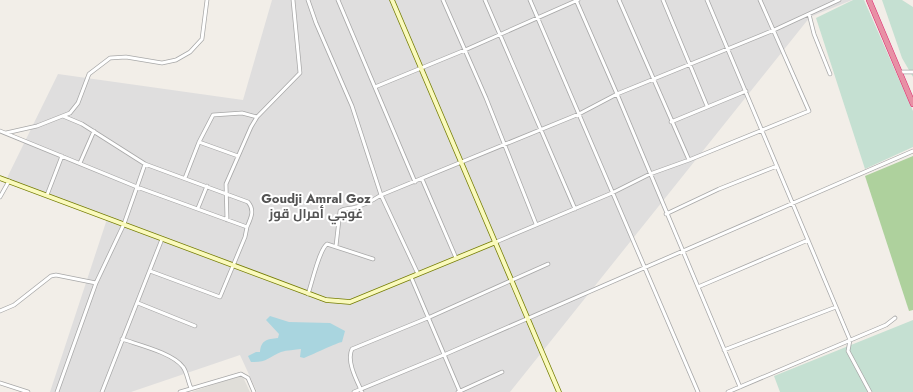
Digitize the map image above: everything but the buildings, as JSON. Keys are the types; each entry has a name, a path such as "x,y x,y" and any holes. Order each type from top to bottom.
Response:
{"highway":[{"path":"869,0 913,104"}],"street":[{"path":"0,132 7,133 37,126 70,113 78,103 88,74 110,58 126,57 162,63 176,60 190,52 202,39 207,0"},
{"path":"227,220 226,184 256,117 300,73 293,0"},
{"path":"308,0 316,24 352,106 381,195 418,274"},
{"path":"338,0 415,182"},
{"path":"392,0 496,242 558,392"},
{"path":"443,0 536,224"},
{"path":"485,0 499,36 575,209"},
{"path":"530,0 643,268 698,392"},
{"path":"375,86 499,36 577,0 618,94 666,214 740,387"},
{"path":"619,0 671,122 689,160"},
{"path":"663,0 707,106"},
{"path":"707,0 850,340 848,351 870,392"},
{"path":"0,178 308,294 326,300 350,302 575,209 650,174 689,160 809,111 760,0"},
{"path":"336,246 340,211 342,209 360,207 381,195 579,114 618,94 774,30 837,0"},
{"path":"809,14 830,74"},
{"path":"899,72 913,72"},
{"path":"671,122 746,91"},
{"path":"185,178 213,115 242,113 256,117"},
{"path":"63,116 94,131 145,164 226,192 248,202 251,206 252,213 233,266 220,296 150,271"},
{"path":"80,163 94,131"},
{"path":"0,132 137,187 247,227"},
{"path":"200,142 238,156"},
{"path":"354,392 362,391 913,151"},
{"path":"47,195 62,156"},
{"path":"57,392 96,283 124,224 145,164"},
{"path":"666,214 719,188 777,166"},
{"path":"422,179 456,258"},
{"path":"0,197 9,181"},
{"path":"198,208 207,186"},
{"path":"102,392 162,239"},
{"path":"698,286 808,240"},
{"path":"308,294 324,245 330,244 373,259"},
{"path":"362,391 352,368 350,353 352,349 430,317 548,264"},
{"path":"0,311 14,305 51,276 56,275 96,283"},
{"path":"411,277 446,354 460,392 502,372"},
{"path":"138,303 195,326"},
{"path":"724,350 836,307"},
{"path":"728,392 893,321 895,318"},
{"path":"122,340 158,351 178,362 183,367 191,388"},
{"path":"180,392 241,374 248,378 254,392"},
{"path":"0,383 28,392"}],"shaded area":[{"path":"272,0 852,0 810,17 510,392 257,392 240,355 131,392 50,392 107,219 5,182 58,74 243,100"},
{"path":"242,375 250,392 191,392"}],"green space":[{"path":"853,0 864,0 913,111 913,147 865,169 816,18"},
{"path":"882,0 902,0 913,7 913,77 902,58"},
{"path":"913,156 913,310 909,311 865,176"},
{"path":"913,320 913,392 780,392 774,376"}],"water":[{"path":"270,316 289,322 330,323 345,331 342,342 304,358 300,357 301,349 283,351 264,361 251,362 248,356 256,352 260,352 265,341 278,338 279,334 266,320"}],"district":[{"name":"Goudji Amral Goz غوجي أمرال قوز","path":"316,206"}]}
